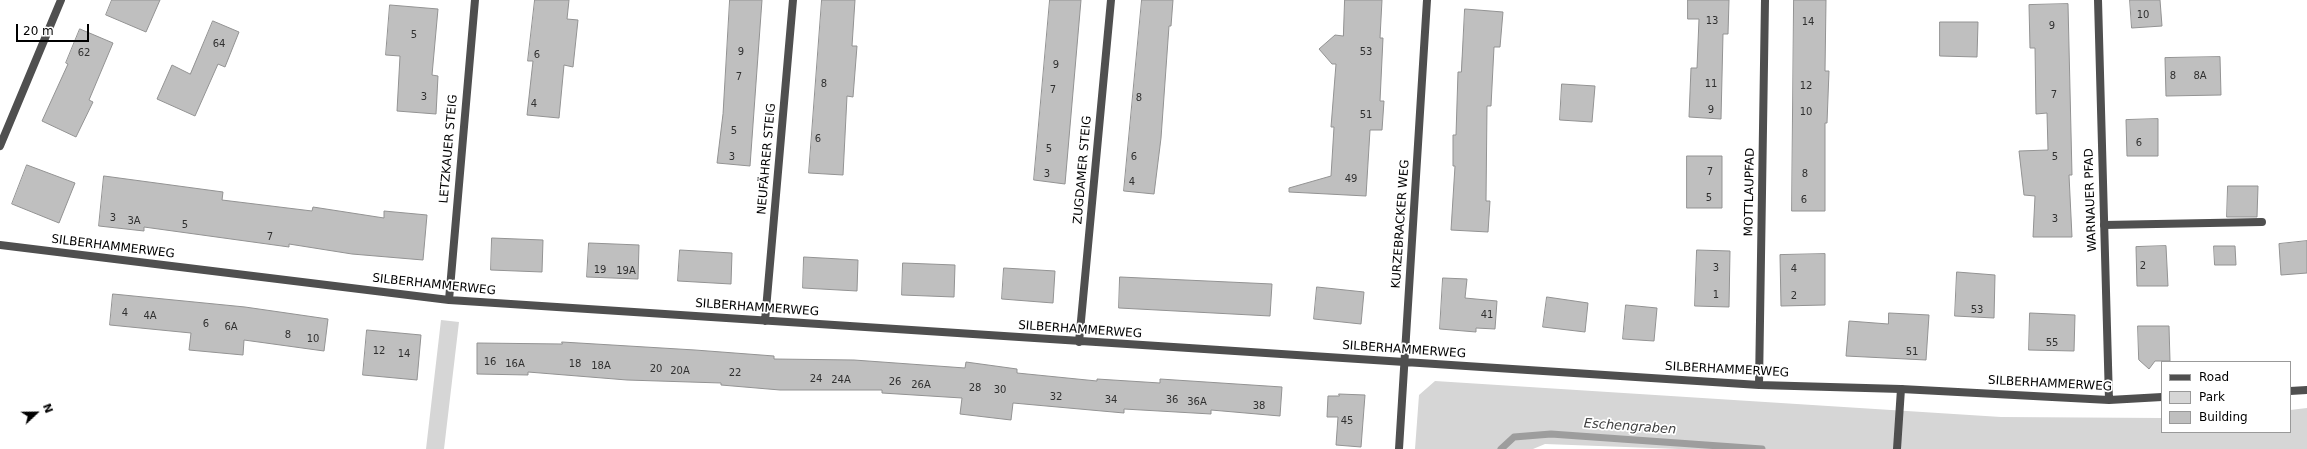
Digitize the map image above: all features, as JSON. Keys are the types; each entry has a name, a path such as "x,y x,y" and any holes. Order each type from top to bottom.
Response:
{"street":[{"path":"0,146 61,0"},
{"name":"LETZKAUER STEIG","path":"449,300 475,0"},
{"name":"NEUFÄHRER STEIG","path":"765,321 793,0"},
{"name":"ZUGDAMER STEIG","path":"1079,342 1111,0"},
{"name":"KURZEBRACKER WEG","path":"1399,449 1427,0"},
{"name":"MOTTLAUPFAD","path":"1759,385 1765,0"},
{"name":"WARNAUER PFAD","path":"2098,0 2109,400"},
{"path":"2104,225 2262,222"},
{"name":"SILBERHAMMERWEG","path":"0,245 449,300 1759,385 1901,388 2109,400 2161,397"},
{"path":"1897,449 1901,388"},
{"path":"2291,391 2307,390"}],"green space":[{"path":"441,320 459,322 444,449 426,449"},
{"path":"1435,381 2001,417 2161,418 2161,433 2291,433 2291,410 2307,408 2307,449 1679,449 1545,444 1533,449 1415,449 1419,395"}],"building":[{"path":"112,0 160,0 146,32 106,15"},
{"path":"535,0 569,0 567,19 578,20 573,67 564,65 559,118 527,115 533,61 528,61"},
{"path":"730,0 762,0 750,166 717,163 723,114"},
{"path":"822,0 855,0 852,46 857,46 853,97 847,96 843,175 809,173"},
{"path":"1050,0 1081,0 1065,184 1034,180"},
{"path":"1142,0 1173,0 1171,26 1169,26 1161,138 1154,194 1124,191"},
{"path":"1345,0 1382,0 1380,38 1383,38 1380,101 1384,101 1382,130 1370,130 1366,196 1289,192 1289,188 1331,176 1334,127 1331,127 1336,64 1332,64 1319,49 1335,35 1343,36"},
{"path":"1688,0 1729,0 1728,34 1723,34 1721,119 1689,117 1691,68 1697,68 1699,19 1688,19"},
{"path":"1794,0 1826,0 1825,71 1829,71 1827,123 1825,123 1825,211 1792,211"},
{"path":"2130,0 2160,0 2162,26 2132,28"},
{"path":"2068,4 2072,175 2069,175 2072,237 2033,237 2035,196 2024,195 2019,151 2048,150 2047,113 2036,114 2035,48 2030,48 2029,5"},
{"path":"390,5 438,9 432,75 438,76 436,114 397,111 400,56 386,55"},
{"path":"1465,9 1503,12 1500,47 1494,47 1491,106 1487,106 1486,201 1490,201 1488,232 1451,230 1455,166 1453,166 1453,135 1456,135 1458,72 1461,72"},
{"path":"213,21 239,32 225,67 218,64 195,116 157,99 172,65 190,74"},
{"path":"1940,22 1978,22 1977,57 1940,56"},
{"path":"80,29 113,43 89,100 93,102 76,137 42,121 68,64 66,63"},
{"path":"2220,57 2221,95 2166,96 2165,58"},
{"path":"1562,84 1595,86 1592,122 1560,120"},
{"path":"2158,119 2158,156 2127,156 2126,120"},
{"path":"1687,156 1722,156 1722,208 1687,208"},
{"path":"27,165 75,183 59,223 12,204"},
{"path":"104,176 223,192 222,200 312,211 313,207 384,218 384,211 427,215 423,260 352,254 289,244 289,247 144,227 144,231 99,226"},
{"path":"2228,186 2258,186 2257,217 2227,217"},
{"path":"492,238 543,240 542,272 491,270"},
{"path":"2307,241 2307,273 2281,275 2279,244"},
{"path":"589,243 639,245 638,279 587,277"},
{"path":"2166,246 2168,286 2137,286 2136,247"},
{"path":"2214,246 2235,246 2236,265 2215,265"},
{"path":"680,250 732,253 731,284 678,281"},
{"path":"1697,250 1730,251 1729,307 1695,306"},
{"path":"1825,254 1825,305 1781,306 1780,255"},
{"path":"804,257 858,260 857,291 803,288"},
{"path":"903,263 955,265 954,297 902,295"},
{"path":"1004,268 1055,271 1053,303 1002,299"},
{"path":"1957,272 1995,275 1994,318 1955,316"},
{"path":"1120,277 1272,284 1270,316 1119,308"},
{"path":"1443,278 1467,279 1465,298 1497,301 1495,329 1476,328 1476,332 1440,329"},
{"path":"1317,287 1364,292 1361,324 1314,319"},
{"path":"113,294 245,307 328,319 324,351 244,340 243,355 189,350 191,333 110,325"},
{"path":"1547,297 1588,303 1585,332 1543,327"},
{"path":"1626,305 1657,308 1654,341 1623,339"},
{"path":"1889,313 1929,315 1926,360 1846,356 1849,321 1888,324"},
{"path":"2030,313 2075,315 2074,351 2029,350"},
{"path":"2138,326 2169,326 2170,361 2155,361 2149,369 2139,360"},
{"path":"367,330 421,335 417,380 363,375"},
{"path":"562,342 774,356 774,359 854,360 965,368 966,362 1017,369 1017,373 1097,381 1097,379 1160,383 1160,379 1282,387 1280,416 1211,410 1211,414 1124,409 1124,413 1013,403 1011,420 960,414 962,398 882,393 882,390 780,390 721,385 721,383 627,380 528,372 528,375 477,374 477,343 562,344"},
{"path":"1339,394 1365,395 1361,447 1336,445 1338,417 1327,417 1328,396 1339,396"}],"waterway":[{"name":"Eschengraben","path":"1501,449 1514,437 1551,434 1762,449"}]}
